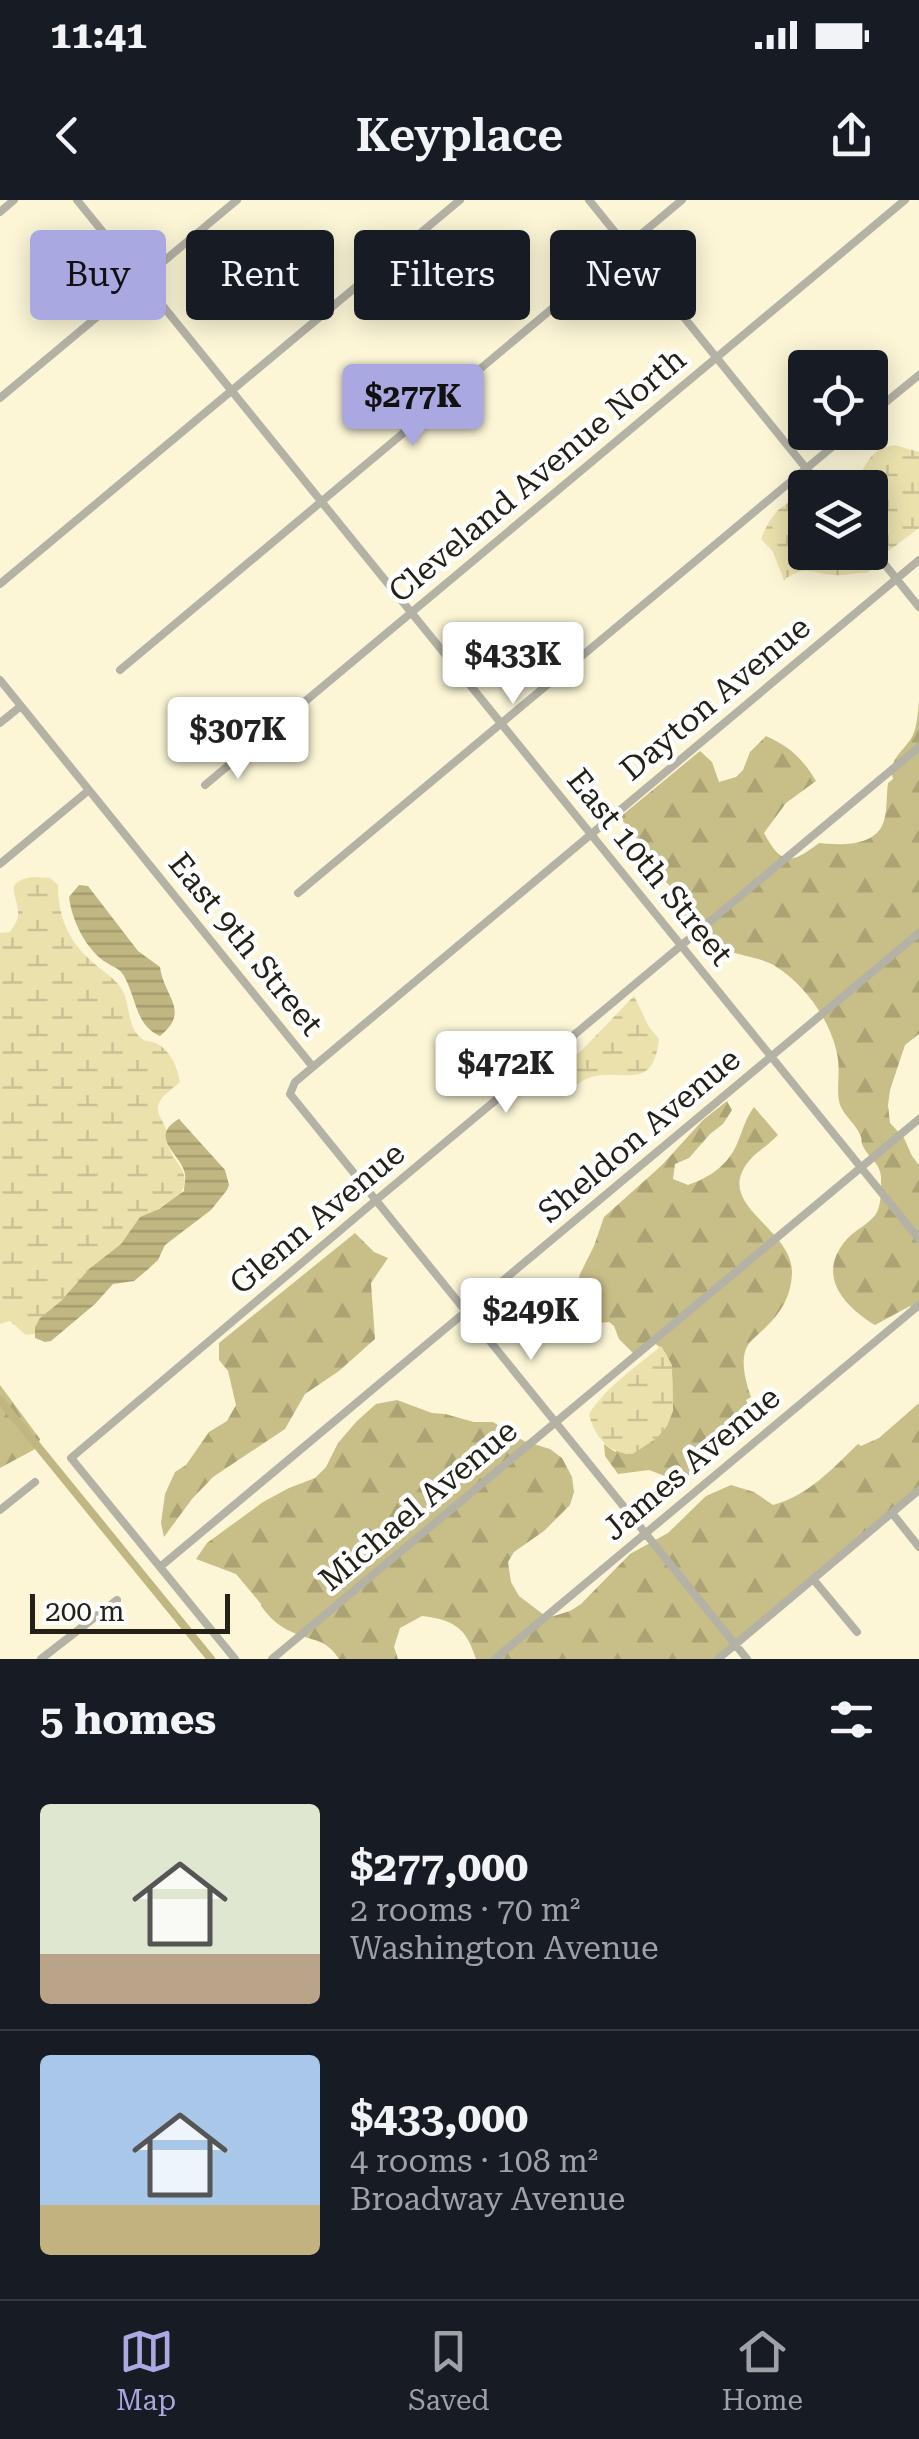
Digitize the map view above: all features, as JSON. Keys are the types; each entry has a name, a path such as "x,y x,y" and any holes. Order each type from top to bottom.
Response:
{"street":[{"path":"0,212 14,200"},
{"name":"East 10th Street","path":"77,200 101,230"},
{"path":"166,260 237,200"},
{"path":"0,584 460,200"},
{"path":"589,200 613,230"},
{"path":"645,230 682,200"},
{"name":"Cleveland Avenue North","path":"204,786 905,200"},
{"name":"East 10th Street","path":"166,310 919,1239"},
{"path":"120,670 550,310"},
{"path":"0,398 94,320"},
{"path":"686,320 807,468"},
{"path":"888,401 919,374"},
{"path":"298,893 828,450"},
{"name":"Dayton Avenue","path":"313,1067 919,560"},
{"path":"888,569 919,607"},
{"name":"East 9th Street","path":"0,680 313,1067 295,1082 290,1094 746,1659"},
{"path":"0,724 21,706"},
{"name":"Glenn Avenue","path":"160,1567 72,1458 919,746"},
{"path":"0,864 90,790"},
{"name":"Sheldon Avenue","path":"160,1567 919,933"},
{"name":"Michael Avenue","path":"272,1659 919,1119"},
{"name":"James Avenue","path":"495,1659 919,1305"},
{"path":"0,1497 3,1508 36,1482"},
{"path":"718,1659 919,1490"},
{"path":"892,1513 919,1547"},
{"path":"160,1567 234,1659"},
{"path":"813,1579 857,1632"},
{"path":"41,1659 116,1600"}],"green space":[{"path":"888,447 919,452 919,528 888,551 888,470 862,470 876,453"},
{"path":"788,503 788,570 871,570 834,575 806,571 784,580 773,552 761,539"},
{"path":"919,701 919,1034 905,1045 888,1105 890,1123 919,1165 919,1311 910,1306 875,1325 843,1298 834,1276 838,1252 878,1210 881,1177 840,1105 838,1059 824,1019 797,984 775,966 727,950 713,940 703,940 683,917 680,896 659,875 648,860 644,843 620,817 700,751 712,762 719,782 736,777 750,752 766,736 795,754 816,781 786,803 764,833 776,851 794,858 819,843 863,841 882,826 888,783 893,779 892,766 913,735"},
{"path":"32,877 50,878 58,885 62,914 73,940 121,988 136,1033 161,1046 172,1059 180,1082 161,1099 158,1109 167,1142 185,1179 180,1195 140,1217 121,1244 89,1269 40,1318 35,1334 26,1335 10,1321 0,1324 0,933 10,932 17,918 14,887"},
{"path":"634,996 659,1039 650,1067 633,1075 598,1076 572,1088 557,1085 560,1069"},
{"path":"727,1101 732,1110 723,1124 689,1158 675,1164 673,1179 688,1185 723,1164 733,1152 754,1107 778,1135 749,1161 740,1177 740,1191 789,1258 790,1290 776,1316 745,1351 744,1371 751,1397 746,1400 744,1419 715,1437 694,1472 678,1481 649,1470 618,1474 605,1456 604,1444 615,1452 673,1411 672,1371 666,1354 650,1341 634,1354 609,1322 600,1323 576,1314 580,1274 604,1217"},
{"path":"355,1233 374,1252 388,1258 371,1283 375,1339 305,1394 285,1429 213,1477 164,1537 161,1523 165,1494 175,1472 186,1465 209,1432 227,1421 236,1405 228,1371 219,1360 219,1343"},
{"path":"661,1346 672,1365 673,1411 667,1426 657,1438 631,1455 615,1450 599,1436 589,1414 613,1386"},
{"path":"0,1385 40,1439 37,1448 0,1468"},
{"path":"397,1400 432,1413 493,1422 562,1458 572,1477 574,1492 570,1505 544,1531 514,1552 508,1562 511,1582 519,1596 544,1615 554,1616 581,1604 630,1554 668,1533 706,1496 731,1485 754,1492 773,1505 786,1501 819,1480 858,1444 879,1438 919,1403 919,1491 719,1659 476,1659 458,1627 422,1616 400,1628 394,1647 398,1659 339,1659 323,1643 275,1621 236,1574 196,1559 207,1543 263,1502 315,1478 357,1421 376,1404"}],"shaded area":[{"path":"79,885 88,886 138,951 160,967 175,1011 174,1019 160,1036 141,1019 122,973 99,957 81,934 69,897"},
{"path":"179,1119 225,1170 227,1190 211,1210 165,1245 158,1260 134,1281 113,1284 51,1341 35,1338 40,1318 89,1269 121,1244 140,1217 184,1191 183,1167 166,1139 170,1126"}],"waterway":[{"path":"0,1400 211,1659"}]}
